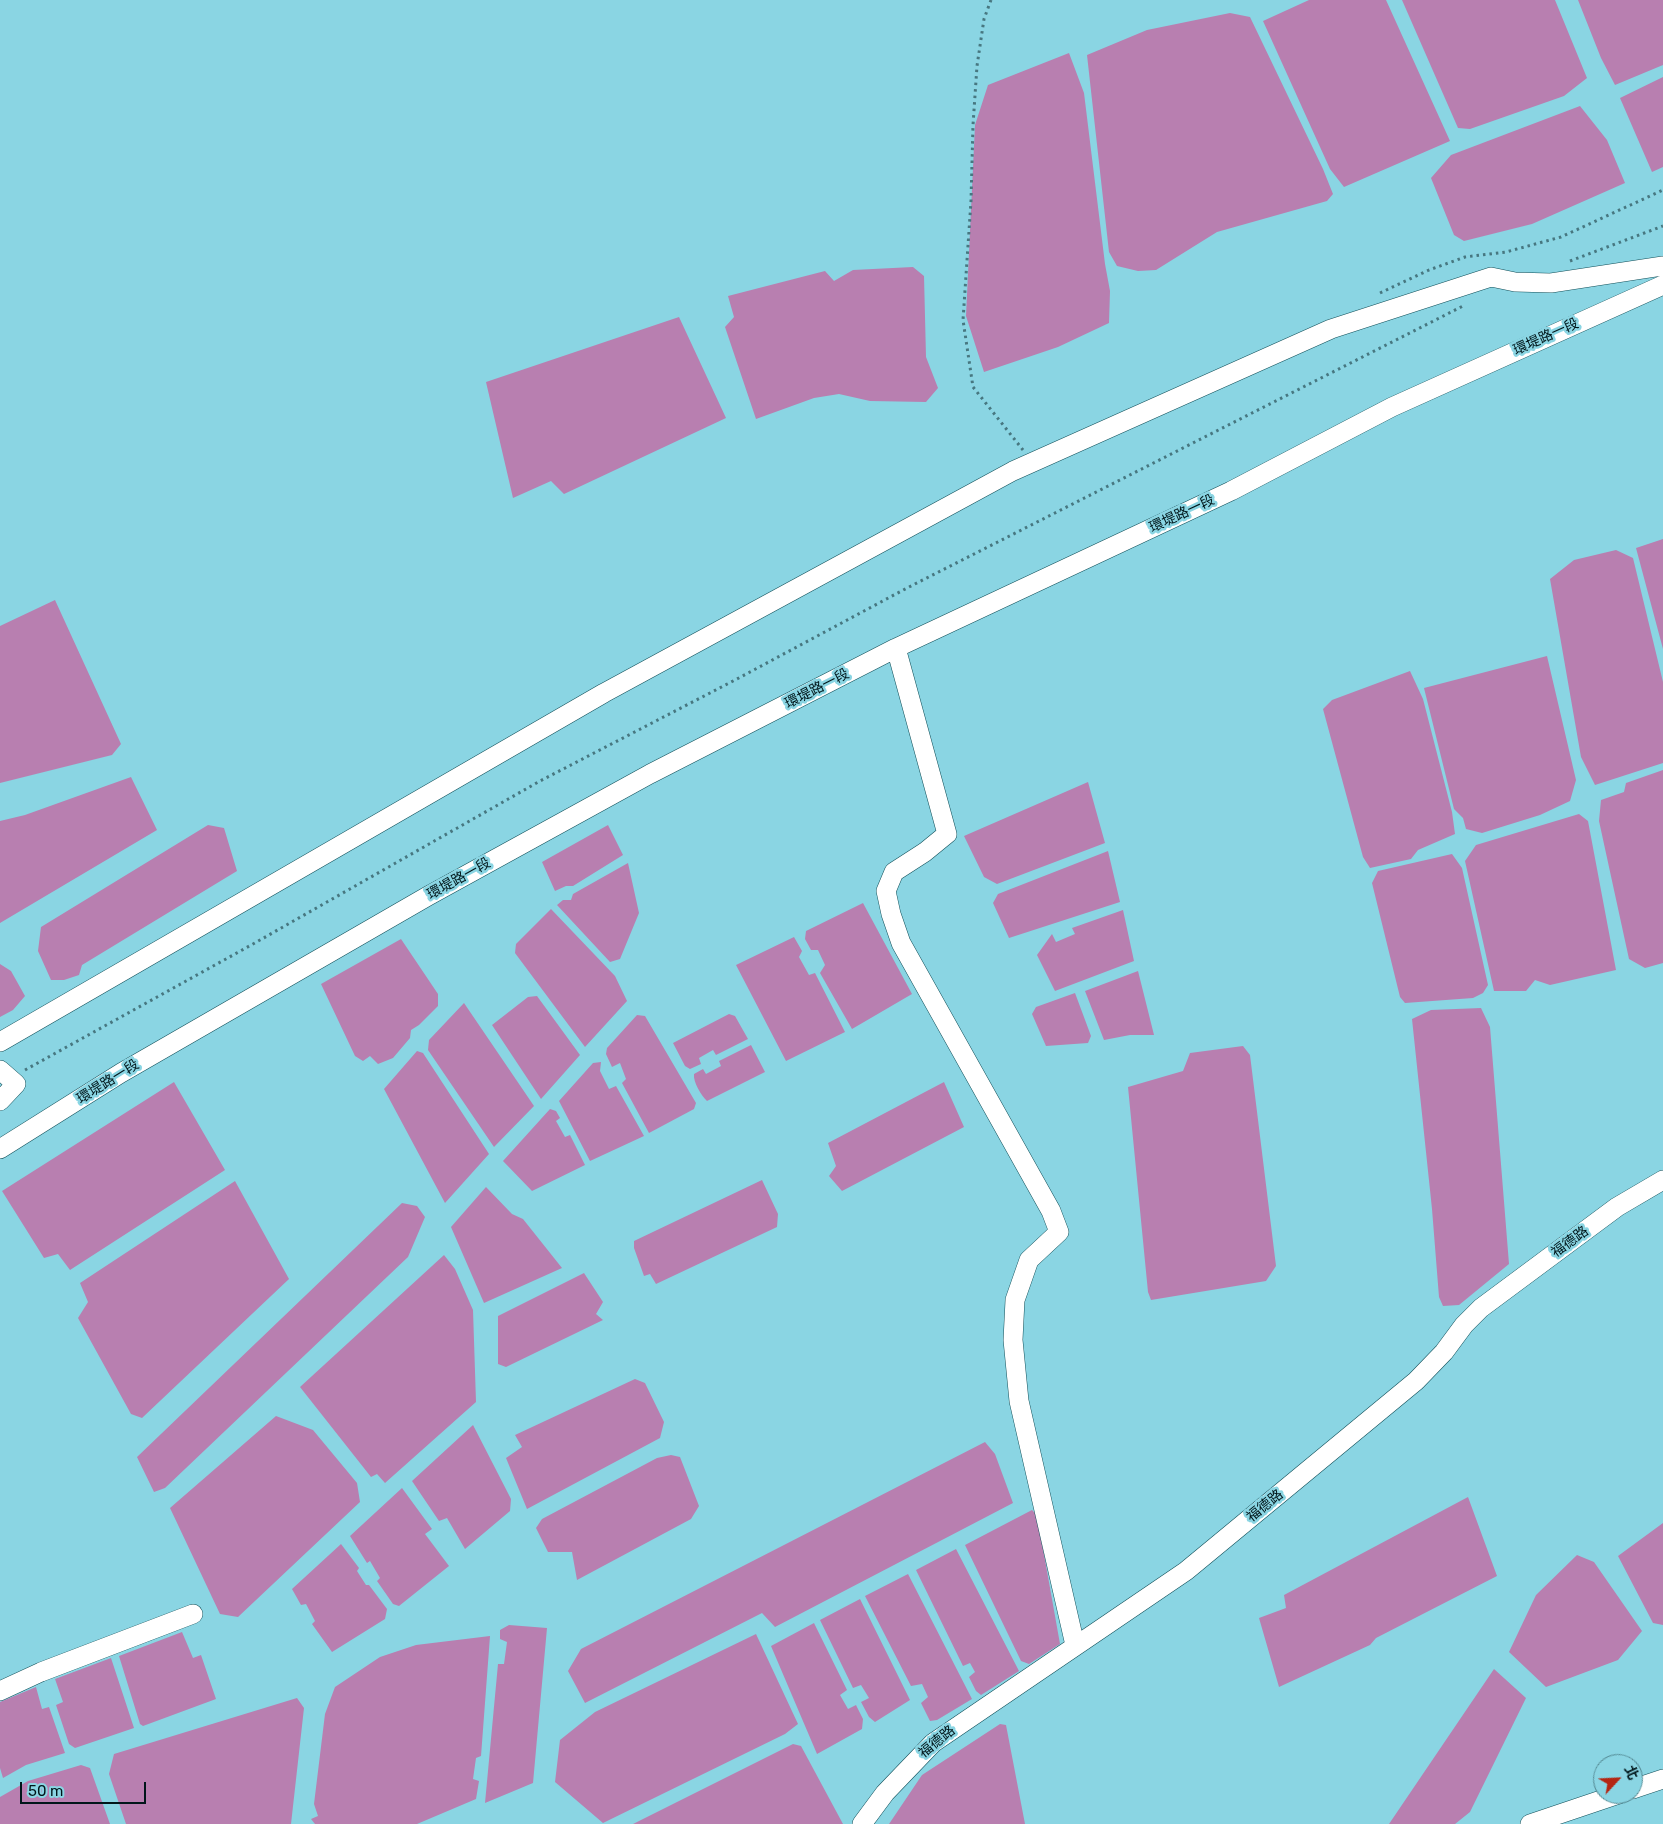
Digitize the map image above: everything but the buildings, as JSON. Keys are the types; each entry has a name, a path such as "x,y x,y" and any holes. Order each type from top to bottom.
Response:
{"street":[{"path":"0,1042 604,693 928,516 1033,462 1331,329 1492,277 1515,282 1551,284 1663,266"},
{"name":"環堤路一段","path":"0,1149 121,1073 428,896 650,774 896,648 1231,491 1392,407 1663,285"},
{"path":"896,648 947,834 926,852 894,872 886,891 890,914 901,943 1051,1212 1059,1232 1030,1260 1015,1300 1013,1340 1019,1401 1074,1645"},
{"path":"0,1100 16,1084 5,1074"},
{"name":"福德路","path":"862,1824 885,1793 933,1743 1074,1645 1186,1571 1416,1381 1444,1352 1464,1325 1481,1308 1617,1208 1663,1180"},
{"path":"0,1691 41,1672 193,1614"},
{"path":"1643,1786 1663,1779"},
{"path":"1530,1824 1593,1803"}],"path":[{"path":"992,0 984,19 977,66 973,125 972,202 963,320 972,386 1033,462"},
{"path":"1378,294 1428,270 1466,257 1506,252 1561,237 1663,190"},
{"path":"1562,264 1663,226"},
{"path":"5,1074 253,944 540,781 907,588 1469,303"}],"shaded area":[{"path":"1309,0 1386,0 1450,141 1344,187 1330,169 1263,21"},
{"path":"1402,0 1555,0 1587,78 1564,96 1470,129 1458,128"},
{"path":"1578,0 1663,0 1663,65 1615,85 1601,58"},
{"path":"1230,13 1250,17 1323,169 1333,194 1327,201 1217,232 1156,270 1138,271 1117,266 1109,252 1087,55 1147,30"},
{"path":"1069,53 1084,93 1110,291 1109,323 1058,347 984,372 966,316 975,125 988,85"},
{"path":"1663,77 1663,167 1652,172 1620,98"},
{"path":"1580,106 1607,140 1625,183 1532,224 1464,241 1454,235 1431,178 1451,155"},
{"path":"913,267 924,276 926,357 938,388 926,402 870,401 839,394 814,398 756,419 725,327 734,317 728,296 825,271 834,281 853,270"},
{"path":"679,317 726,418 564,494 551,481 513,498 486,382"},
{"path":"1663,539 1663,649 1636,548"},
{"path":"1616,550 1633,558 1663,682 1663,763 1595,785 1581,757 1550,579 1574,560"},
{"path":"55,600 121,744 112,755 0,783 0,626"},
{"path":"1547,656 1576,780 1570,801 1540,815 1482,833 1466,829 1463,818 1454,809 1424,688"},
{"path":"1410,671 1423,699 1452,812 1455,834 1418,850 1411,859 1370,868 1363,857 1323,709 1332,700"},
{"path":"1663,770 1663,963 1645,968 1629,959 1599,821 1601,800 1624,792 1626,783"},
{"path":"131,777 157,830 0,923 0,821 25,815"},
{"path":"1088,782 1105,843 997,884 984,877 964,836"},
{"path":"1579,814 1588,821 1616,970 1550,985 1535,980 1526,991 1494,991 1465,861 1476,845"},
{"path":"208,825 224,828 237,871 82,965 79,975 64,980 51,980 38,951 41,927"},
{"path":"608,825 623,855 573,886 566,886 555,891 542,862"},
{"path":"1108,851 1120,902 1009,938 993,903 998,894"},
{"path":"1452,854 1462,868 1488,985 1483,993 1473,998 1405,1003 1400,997 1372,883 1378,871"},
{"path":"628,863 639,913 620,959 610,962 557,905 563,900 571,900 573,894"},
{"path":"863,903 912,994 852,1029 820,973 825,965 818,950 811,950 805,939 806,931"},
{"path":"551,909 615,976 627,1001 585,1047 515,953 516,944"},
{"path":"1123,910 1134,961 1055,991 1037,955 1052,934 1056,942 1075,934 1072,928"},
{"path":"794,937 802,951 799,957 809,975 815,973 845,1032 786,1061 736,965"},
{"path":"401,939 438,994 438,1006 419,1025 411,1030 410,1038 393,1058 378,1064 370,1056 363,1061 355,1056 321,984"},
{"path":"0,964 11,971 25,996 13,1010 0,1017"},
{"path":"1138,971 1154,1035 1130,1035 1104,1040 1085,991"},
{"path":"1075,993 1091,1036 1088,1043 1046,1046 1032,1014 1036,1007"},
{"path":"537,996 580,1055 541,1099 492,1025 528,997"},
{"path":"464,1003 534,1106 494,1147 428,1050 429,1040"},
{"path":"1481,1008 1490,1027 1509,1264 1459,1305 1443,1306 1439,1297 1432,1209 1412,1019 1431,1010"},
{"path":"729,1014 735,1016 748,1039 716,1055 713,1050 699,1058 701,1064 690,1069 685,1066 673,1043"},
{"path":"637,1015 645,1016 696,1103 694,1109 649,1133 622,1083 626,1079 620,1063 612,1067 606,1054 607,1048"},
{"path":"751,1045 765,1072 707,1101 698,1088 694,1074 703,1069 706,1074 721,1066 719,1061"},
{"path":"1243,1046 1250,1055 1276,1266 1266,1281 1151,1300 1148,1292 1128,1087 1183,1071 1190,1053"},
{"path":"417,1051 423,1053 489,1154 445,1203 384,1089"},
{"path":"601,1062 600,1071 609,1089 616,1086 644,1136 590,1161 559,1101 593,1063"},
{"path":"174,1082 225,1170 70,1270 58,1254 44,1258 2,1191"},
{"path":"944,1082 964,1127 842,1191 829,1176 836,1166 828,1143"},
{"path":"550,1109 556,1111 560,1118 556,1121 565,1137 570,1135 585,1165 532,1191 503,1161"},
{"path":"762,1180 778,1214 777,1227 656,1284 650,1274 644,1276 634,1248 634,1241"},
{"path":"235,1181 289,1279 142,1418 131,1414 78,1318 88,1302 80,1283"},
{"path":"486,1187 512,1214 523,1219 562,1268 484,1303 451,1227"},
{"path":"402,1203 417,1206 425,1217 408,1257 165,1488 154,1492 137,1457"},
{"path":"444,1255 455,1269 473,1310 476,1402 385,1483 377,1474 371,1477 300,1387"},
{"path":"584,1273 603,1302 596,1314 603,1320 506,1367 498,1364 498,1316"},
{"path":"635,1379 645,1383 664,1422 660,1438 527,1509 506,1458 522,1447 515,1435"},
{"path":"276,1416 313,1430 357,1483 360,1502 238,1617 220,1614 170,1508"},
{"path":"473,1425 511,1499 510,1511 465,1549 447,1518 439,1521 412,1481"},
{"path":"985,1442 995,1454 1013,1503 775,1627 762,1613 585,1703 568,1671 581,1649"},
{"path":"671,1455 680,1457 699,1506 691,1519 577,1580 572,1552 548,1552 536,1528 542,1519 657,1458"},
{"path":"402,1488 432,1529 425,1534 449,1566 399,1606 393,1604 377,1581 380,1578 370,1561 367,1563 350,1536"},
{"path":"1468,1497 1497,1576 1376,1638 1370,1645 1279,1687 1259,1618 1286,1608 1284,1595"},
{"path":"1032,1510 1037,1515 1060,1644 1029,1664 1021,1661 965,1545"},
{"path":"1663,1523 1663,1625 1653,1623 1618,1556"},
{"path":"341,1544 359,1568 357,1571 366,1585 369,1585 387,1609 385,1619 332,1652 312,1624 315,1621 306,1604 301,1605 292,1589"},
{"path":"956,1549 1019,1671 981,1695 976,1691 969,1677 975,1672 970,1663 963,1666 916,1570"},
{"path":"1577,1555 1594,1562 1642,1631 1618,1660 1546,1687 1509,1652 1536,1595"},
{"path":"908,1574 972,1699 937,1720 930,1721 921,1703 928,1697 922,1684 911,1686 865,1596"},
{"path":"860,1599 910,1700 875,1722 869,1717 861,1702 869,1698 861,1685 853,1688 820,1620"},
{"path":"814,1623 847,1690 840,1695 848,1709 856,1705 863,1719 862,1729 817,1754 771,1646"},
{"path":"509,1625 547,1628 533,1783 485,1803 498,1664 504,1664 507,1642 500,1639 500,1630"},
{"path":"182,1632 193,1658 201,1655 216,1699 143,1726 140,1724 119,1656"},
{"path":"756,1634 798,1724 785,1734 603,1823 555,1782 560,1740 595,1712"},
{"path":"490,1636 481,1756 476,1758 473,1779 479,1781 476,1799 417,1824 315,1824 311,1819 318,1816 314,1804 325,1714 335,1687 380,1657 416,1645"},
{"path":"111,1658 134,1728 75,1748 69,1744 56,1705 63,1702 55,1679"},
{"path":"1494,1669 1526,1698 1470,1812 1455,1824 1389,1824"},
{"path":"36,1687 42,1709 49,1707 65,1753 26,1765 3,1778 0,1768 0,1702"},
{"path":"297,1698 304,1708 291,1824 126,1824 109,1774 114,1754"},
{"path":"1000,1724 1006,1725 1025,1824 889,1824 922,1775"},
{"path":"793,1744 801,1746 843,1824 633,1824"},
{"path":"81,1765 90,1768 110,1824 0,1824 0,1797 28,1781"}]}
